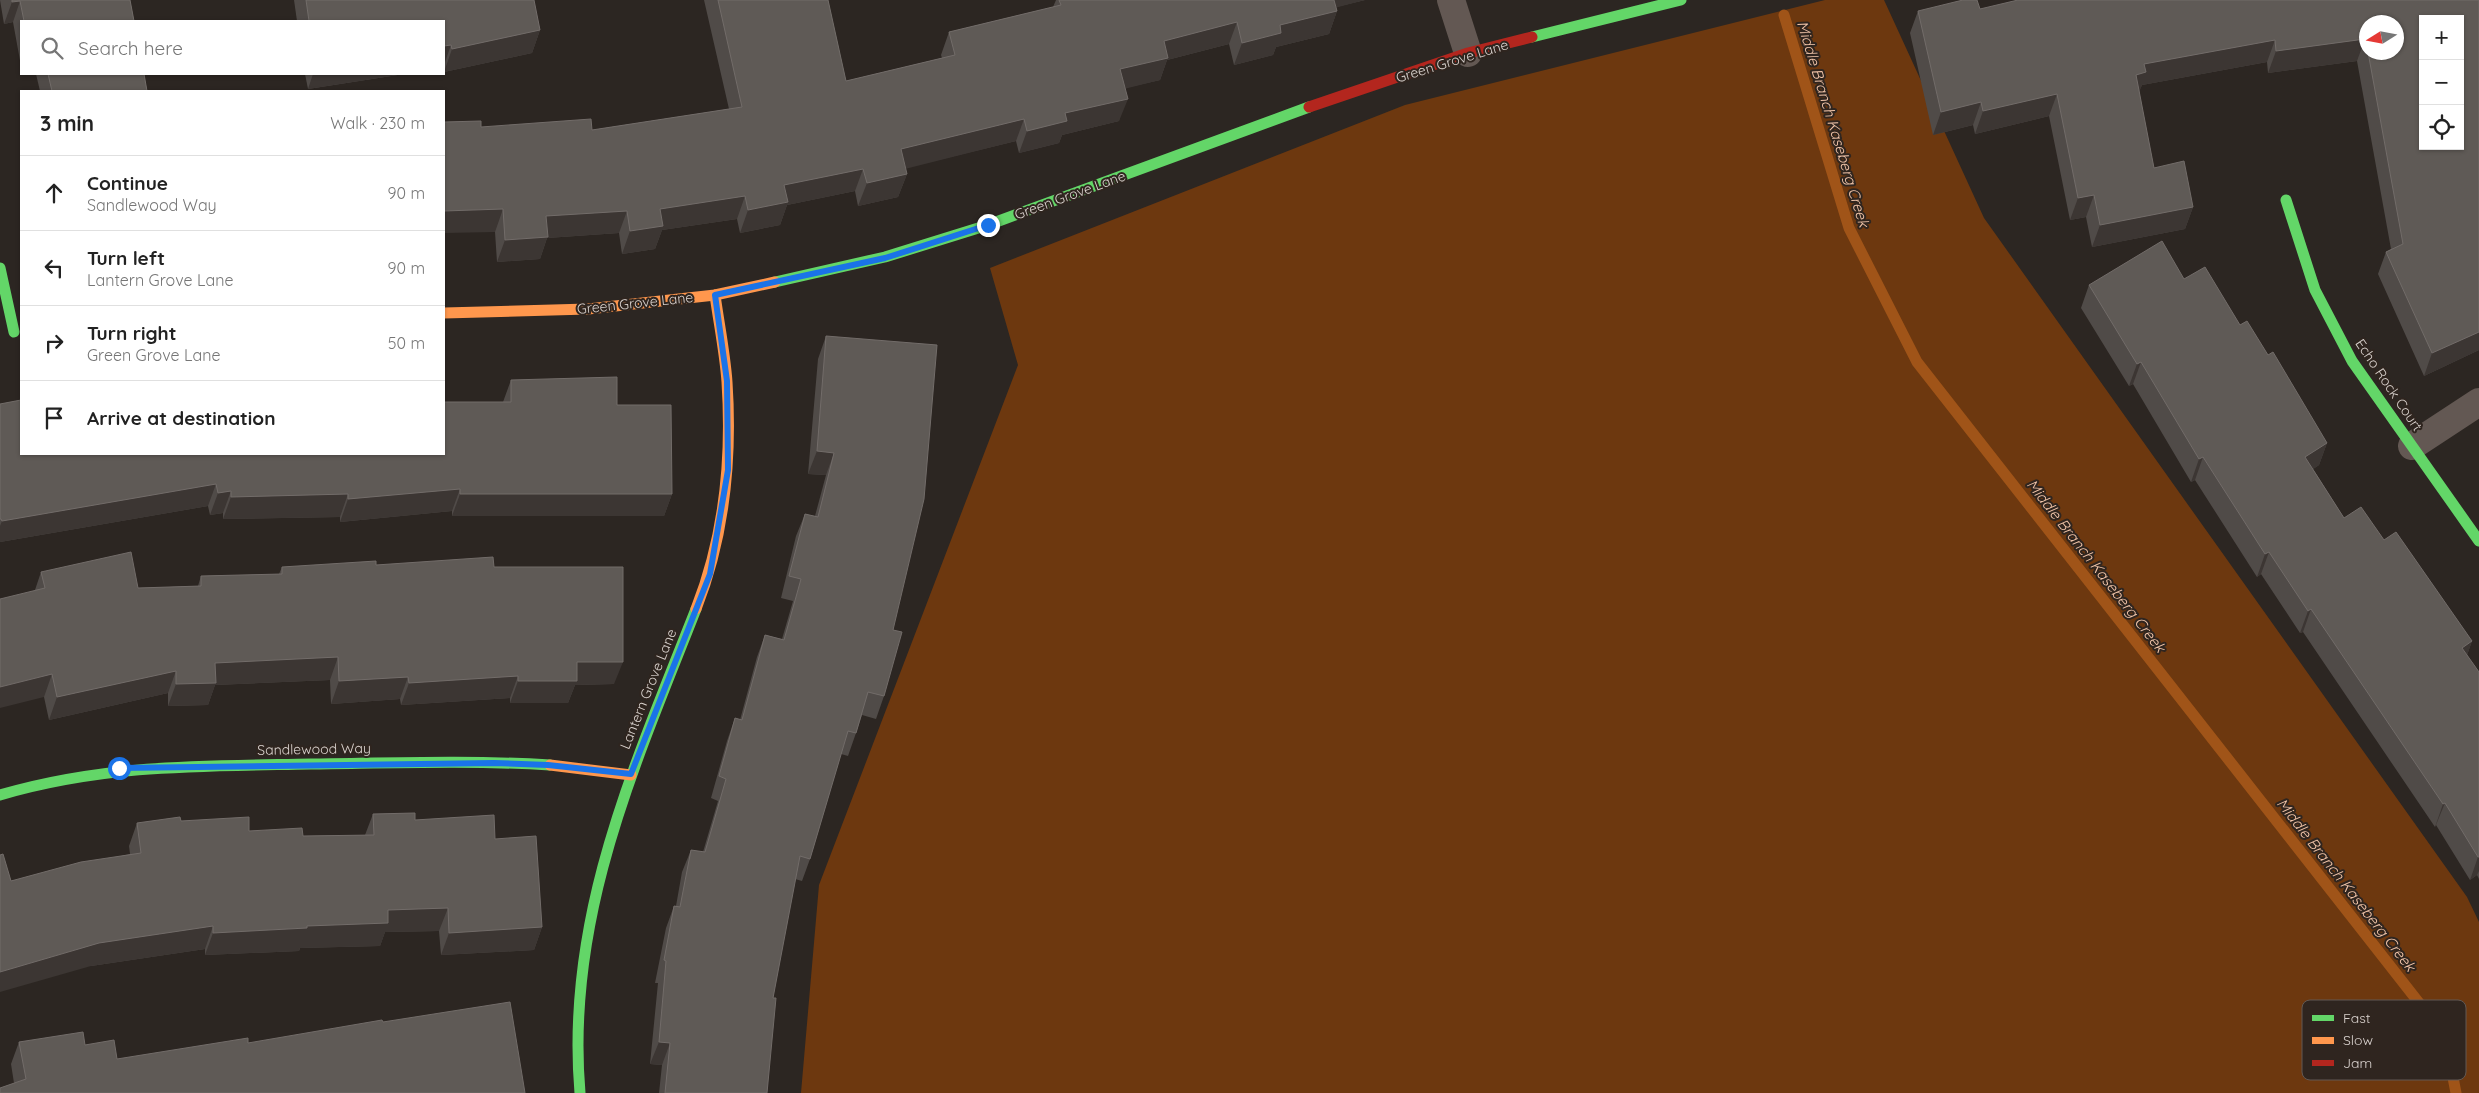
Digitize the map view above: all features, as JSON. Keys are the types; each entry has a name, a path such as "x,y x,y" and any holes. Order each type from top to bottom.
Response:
{"street":[{"path":"1451,0 1468,53"},
{"name":"Green Grove Lane","path":"445,313 588,308 715,295 885,258 960,234 1335,98 1468,53 1681,0"},
{"name":"Echo Rock Court","path":"2286,200 2315,290 2352,361 2479,541"},
{"path":"0,268 12,332"},
{"name":"Lantern Grove Lane","path":"580,1093 577,1058 583,955 603,860 631,774 710,574 728,470 727,381 715,295"},
{"path":"2412,446 2479,402"},
{"name":"Sandlewood Way","path":"0,795 31,785 119,768 494,763 548,765 631,774"}],"shaded area":[{"path":"1825,0 1884,0 1984,218 2467,897 2479,922 2479,1093 801,1093 819,885 1018,365 990,268 1405,105"}],"building":[{"path":"12,0 130,0 134,20 24,20 20,1 12,2"},
{"path":"306,0 534,0 540,30 452,49 451,45 445,46 445,20 309,20"},
{"path":"718,0 828,0 846,81 955,55 949,32 1061,5 1059,0 1334,0 1337,11 1280,25 1281,33 1242,43 1237,22 1164,41 1168,58 1120,69 1128,99 1065,113 1067,121 1027,131 1024,119 901,149 907,174 867,183 863,169 784,185 788,202 748,210 745,196 660,209 663,226 630,231 627,211 546,216 548,237 505,240 503,209 445,211 445,122 481,121 481,127 591,119 592,130 742,107"},
{"path":"1963,0 1977,0 1980,9 2018,0 2479,0 2479,332 2432,353 2386,252 2403,244 2369,60 2404,60 2404,15 2359,15 2359,40 2276,51 2275,40 2144,64 2146,72 2136,75 2154,168 2184,161 2193,207 2100,225 2094,195 2078,198 2057,94 1983,111 1981,102 1941,112 1918,11"},
{"path":"48,75 144,75 147,90 52,90"},
{"path":"2162,241 2184,279 2205,267 2240,325 2247,321 2268,355 2273,352 2327,443 2305,457 2344,518 2361,507 2384,540 2396,532 2472,641 2462,648 2479,672 2479,857 2445,803 2443,804 2311,609 2308,611 2269,552 2265,554 2203,457 2199,459 2141,362 2137,364 2089,285"},
{"path":"826,336 937,345 924,499 893,630 902,632 884,696 868,692 856,733 848,731 810,859 800,856 773,998 776,998 767,1093 665,1093 670,1043 659,1042 666,961 664,960 674,906 680,907 691,850 705,852 726,779 719,776 735,718 742,720 765,635 784,640 801,579 789,576 805,514 818,517 834,453 817,451"},
{"path":"617,377 617,405 671,405 672,494 460,494 460,489 348,499 348,494 231,497 231,491 218,493 216,484 2,521 0,519 0,404 20,400 20,455 445,455 445,402 511,402 511,380"},
{"path":"131,552 138,588 201,586 201,576 282,574 282,567 376,561 376,565 493,557 494,567 623,567 623,662 577,662 577,681 518,681 518,676 409,683 408,677 339,681 338,657 215,663 216,683 176,684 176,671 57,697 52,674 0,687 0,599 45,588 41,572"},
{"path":"415,813 415,820 494,815 495,839 536,836 542,927 449,933 448,908 388,910 388,923 307,926 307,928 213,933 213,926 99,943 0,972 0,855 3,854 11,881 81,862 141,853 137,823 180,817 181,821 249,817 249,831 302,828 303,836 374,835 373,814"},
{"path":"510,1002 525,1093 0,1093 0,1088 26,1079 19,1042 83,1032 85,1045 114,1040 117,1059 248,1038 248,1043 382,1020 383,1022"}],"waterway":[{"name":"Middle Branch Kaseberg Creek","path":"1784,15 1849,228 1917,362 2417,1000"},
{"name":"Middle Branch Kaseberg Creek","path":"2453,1080 2456,1093"}],"traffic: fast":[{"path":"1532,37 1681,0"},
{"path":"775,282 885,257 988,225 1309,107"},
{"path":"2286,200 2315,290 2352,361 2479,541"},
{"path":"0,268 14,332"},
{"path":"580,1093 578,1028 583,966 594,905 609,845 628,785 696,609"},
{"path":"0,795 78,777 155,769 232,765 430,762 550,765"}],"traffic: slow":[{"path":"445,313 588,309 715,295 775,282"},
{"path":"696,609 706,582 713,554 724,497 727,469 727,382 715,295"},
{"path":"550,765 631,775"}],"traffic: jam":[{"path":"1309,107 1468,53 1532,37"}],"route":[{"path":"119,768 494,763 548,765 631,774 710,574 728,470 727,381 715,295 885,258 988,225"}]}
